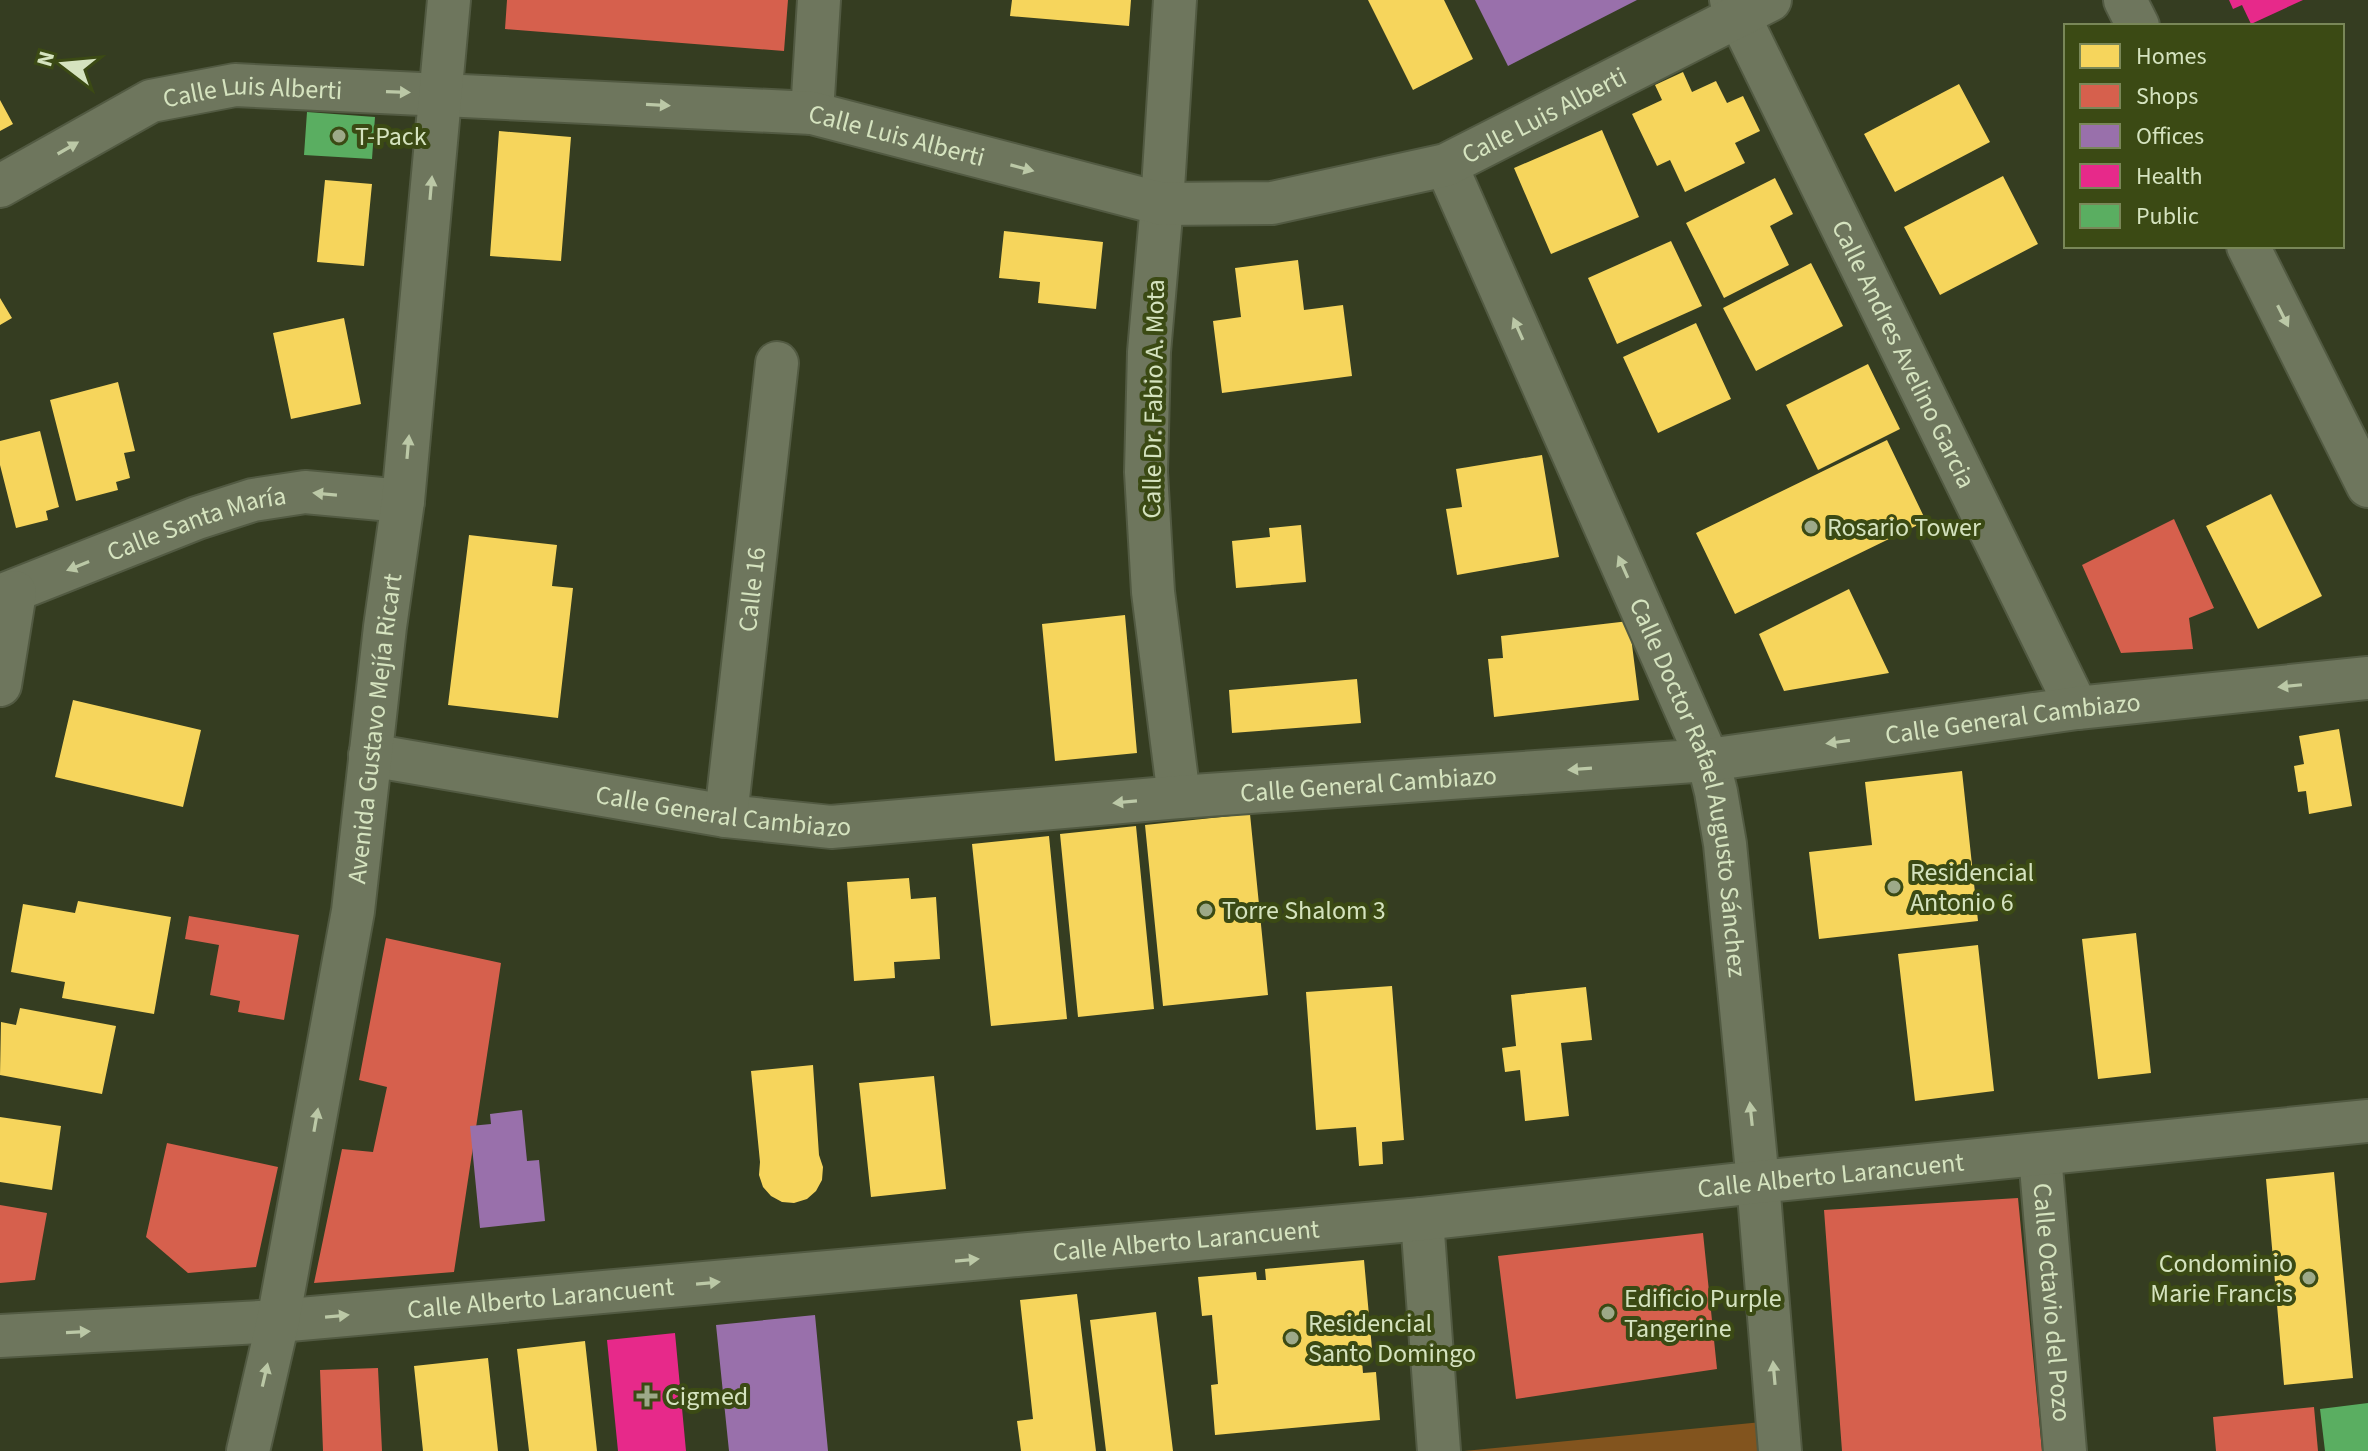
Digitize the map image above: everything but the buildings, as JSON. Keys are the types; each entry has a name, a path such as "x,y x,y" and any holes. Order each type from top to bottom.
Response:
{"street":[{"name":"Avenida Gustavo Mejía Ricart","path":"248,1451 278,1321 353,911 403,501 449,0"},
{"path":"812,113 819,0"},
{"name":"Calle Dr. Fabio A. Mota","path":"1175,0 1149,352 1146,472 1153,592 1179,797"},
{"path":"2125,0 2137,24"},
{"name":"Calle Luis Alberti","path":"0,186 151,101 235,85 812,113 1162,204 1272,203 1446,165 1746,5"},
{"name":"Calle Andres Avelino Garcia","path":"1746,5 2077,708"},
{"name":"Calle Doctor Rafael Augusto Sánchez","path":"1446,165 1708,760 1725,844 1780,1451"},
{"path":"2249,248 2368,486"},
{"name":"Calle 16","path":"726,816 777,363"},
{"name":"Calle Santa María","path":"8,594 197,518 253,500 305,492 403,501"},
{"path":"0,685 8,594"},
{"name":"Calle General Cambiazo","path":"370,755 726,816 831,827 1179,797 1708,760 2077,708 2368,678"},
{"name":"Calle Alberto Larancuent","path":"0,1336 278,1321 1422,1219 2368,1121"},
{"name":"Calle Octavio del Pozo","path":"2040,1155 2065,1451"},
{"path":"1422,1219 1439,1451"}],"shaded area":[{"path":"1762,1422 1764,1451 1464,1451"}],"place":[{"name":"T-Pack","path":"339,136"},
{"name":"Rosario Tower","path":"1811,527"},
{"name":"Residencial Antonio 6","path":"1894,887"},
{"name":"Torre Shalom 3","path":"1206,910"},
{"name":"Condominio Marie Francis","path":"2309,1278"},
{"name":"Edificio Purple Tangerine","path":"1608,1313"},
{"name":"Residencial Santo Domingo","path":"1292,1338"},
{"name":"Cigmed","path":"647,1396"}]}
